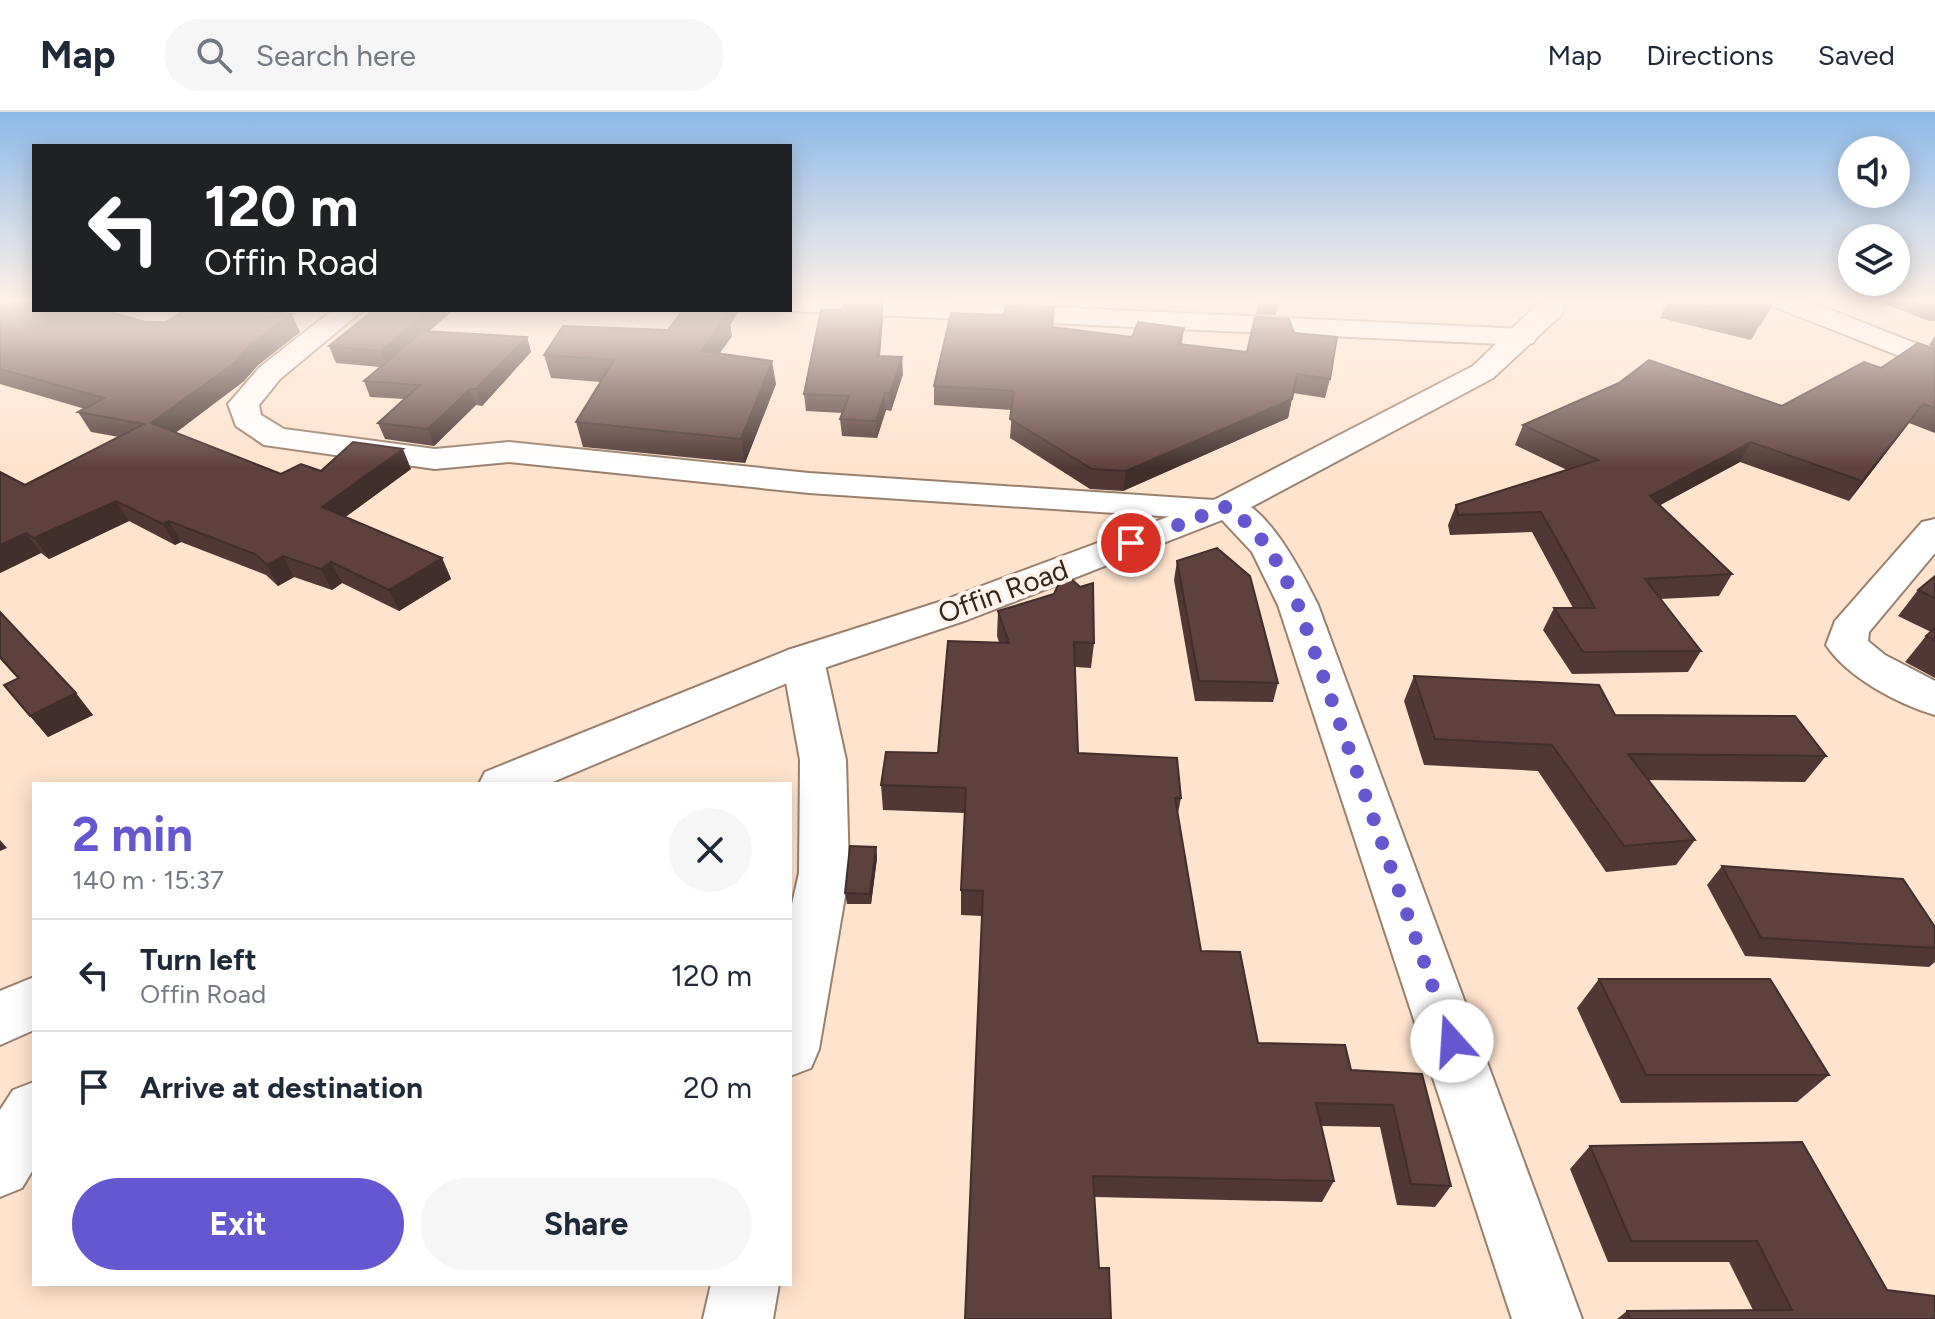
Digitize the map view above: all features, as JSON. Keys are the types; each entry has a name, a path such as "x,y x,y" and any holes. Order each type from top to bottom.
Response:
{"street":[{"path":"292,355 270,373 243,404 247,419 275,438 435,459 509,452 809,483 1221,509 1255,529 1273,551 1298,605 1547,1319"},
{"name":"Offin Road","path":"507,782 803,660 953,611 1221,509 1446,394 1483,372 1502,355"},
{"path":"1935,530 1849,630 1847,645 1870,665 1935,700"},
{"path":"792,1039 824,873 822,747 803,660"},
{"path":"0,1019 32,1003"},
{"path":"0,1166 32,1114"},
{"path":"738,1319 745,1286"}],"building":[{"path":"0,355 241,355 151,423 281,474 301,464 321,471 353,442 403,449 322,507 442,558 389,590 331,562 321,569 283,556 267,565 255,554 169,521 163,524 116,501 34,538 26,533 0,545 0,472 25,485 144,424 78,412 104,398 0,369"},
{"path":"394,355 509,355 476,389 470,389 428,429 378,423 420,385 364,381"},
{"path":"549,355 732,355 772,361 741,439 576,422 614,360"},
{"path":"812,355 902,357 890,393 885,393 876,421 840,419 849,396 804,394"},
{"path":"941,355 1334,355 1330,379 1297,374 1292,399 1126,471 1092,469 1010,419 1014,391 934,386"},
{"path":"1900,355 1935,355 1935,408 1923,404 1862,481 1751,442 1650,496 1732,574 1645,579 1701,651 1583,652 1554,608 1595,608 1541,512 1458,515 1456,505 1598,460 1523,425 1619,383 1649,360 1782,406 1864,362 1881,368"},
{"path":"1217,548 1250,576 1278,683 1199,681 1177,561"},
{"path":"1064,572 1080,587 1093,583 1094,643 1074,642 1078,753 1177,758 1181,798 1175,798 1201,951 1240,952 1258,1043 1345,1045 1351,1070 1422,1074 1451,1186 1411,1184 1393,1105 1316,1103 1334,1181 1093,1176 1099,1268 1109,1268 1111,1319 965,1319 983,891 961,890 966,788 881,785 886,752 938,753 948,641 1009,643 998,611 1054,594"},
{"path":"1935,576 1935,598 1918,590"},
{"path":"0,612 76,693 30,716 4,685 19,678 0,657"},
{"path":"1935,628 1935,640 1926,636"},
{"path":"1414,676 1599,685 1615,715 1795,716 1826,756 1628,754 1695,840 1624,846 1552,745 1435,739"},
{"path":"850,846 876,847 870,894 845,893"},
{"path":"1722,866 1903,879 1935,927 1935,948 1761,938"},
{"path":"1599,979 1770,979 1829,1075 1646,1075"},
{"path":"1802,1142 1887,1290 1935,1296 1935,1319 1630,1319 1627,1311 1792,1310 1757,1241 1631,1241 1590,1146"}],"route":[{"path":"1131,543 1228,506 1255,529 1273,551 1298,605 1452,1041"}]}
